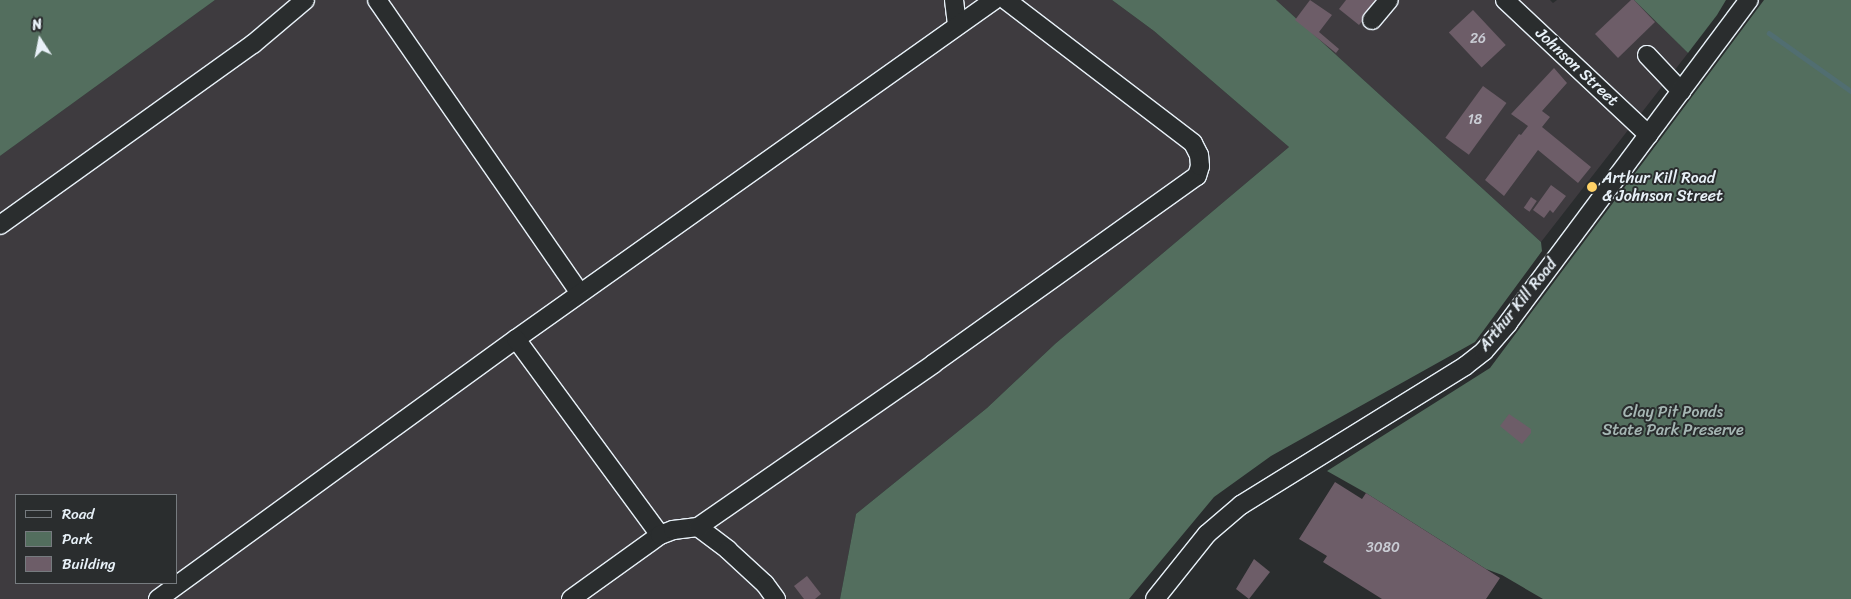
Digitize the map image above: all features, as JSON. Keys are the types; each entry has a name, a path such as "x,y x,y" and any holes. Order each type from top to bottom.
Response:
{"street":[{"path":"0,225 253,44 305,0"},
{"path":"376,0 579,292"},
{"path":"954,0 957,26"},
{"path":"158,599 579,292 654,242 994,0"},
{"path":"571,599 660,535 673,530 698,527 933,364 1197,176 1199,155 1193,143 1006,0"},
{"path":"1372,20 1389,0"},
{"name":"Johnson Street","path":"1505,0 1649,135"},
{"name":"Arthur Kill Road","path":"1155,599 1207,534 1241,505 1465,366 1484,351 1508,323 1748,0"},
{"path":"1647,55 1681,90"},
{"path":"516,339 660,535"},
{"path":"698,527 728,550 765,584 776,599"}],"shaded area":[{"path":"215,0 1112,0 1154,31 1289,147 1055,344 987,408 856,514 840,599 0,599 0,156"},
{"path":"1276,0 1550,0 1553,3 1557,0 1634,0 1688,53 1541,242"}],"green space":[{"path":"0,0 215,0 0,156"},
{"path":"1112,0 1276,0 1541,242 1542,251 1475,342 1271,456 1214,497 1129,599 840,599 856,514 987,408 1055,344 1289,147 1154,31"},
{"path":"1634,0 1726,0 1688,53"},
{"name":"Clay Pit Ponds State Park Preserve","path":"1764,0 1851,0 1851,599 1543,599 1502,575 1486,569 1366,493 1327,471 1490,368"}],"building":[{"path":"1310,0 1332,15 1319,32 1339,49 1336,53 1295,20"},
{"path":"1346,0 1380,0 1359,25 1339,9"},
{"path":"1631,0 1634,0 1655,22 1618,58 1595,34"},
{"path":"1473,10 1506,45 1482,68 1449,33"},
{"path":"1554,68 1567,83 1542,111 1550,117 1542,127 1591,167 1578,183 1538,150 1504,196 1485,180 1519,134 1521,135 1528,126 1511,114"},
{"path":"1483,86 1506,103 1469,155 1445,138"},
{"path":"1551,185 1566,196 1553,213 1550,210 1544,218 1533,210"},
{"path":"1531,197 1537,201 1530,212 1524,208"},
{"path":"1509,414 1531,429 1531,433 1522,444 1500,426"},
{"path":"1335,482 1362,499 1366,493 1500,578 1486,599 1382,599 1323,562 1327,556 1299,539"},
{"path":"1254,559 1270,572 1249,599 1236,589"},
{"path":"807,576 821,594 815,599 804,599 794,586"}],"waterway":[{"path":"1769,33 1851,91"}],"place":[{"name":"Arthur Kill Road & Johnson Street","path":"1592,187"}]}
